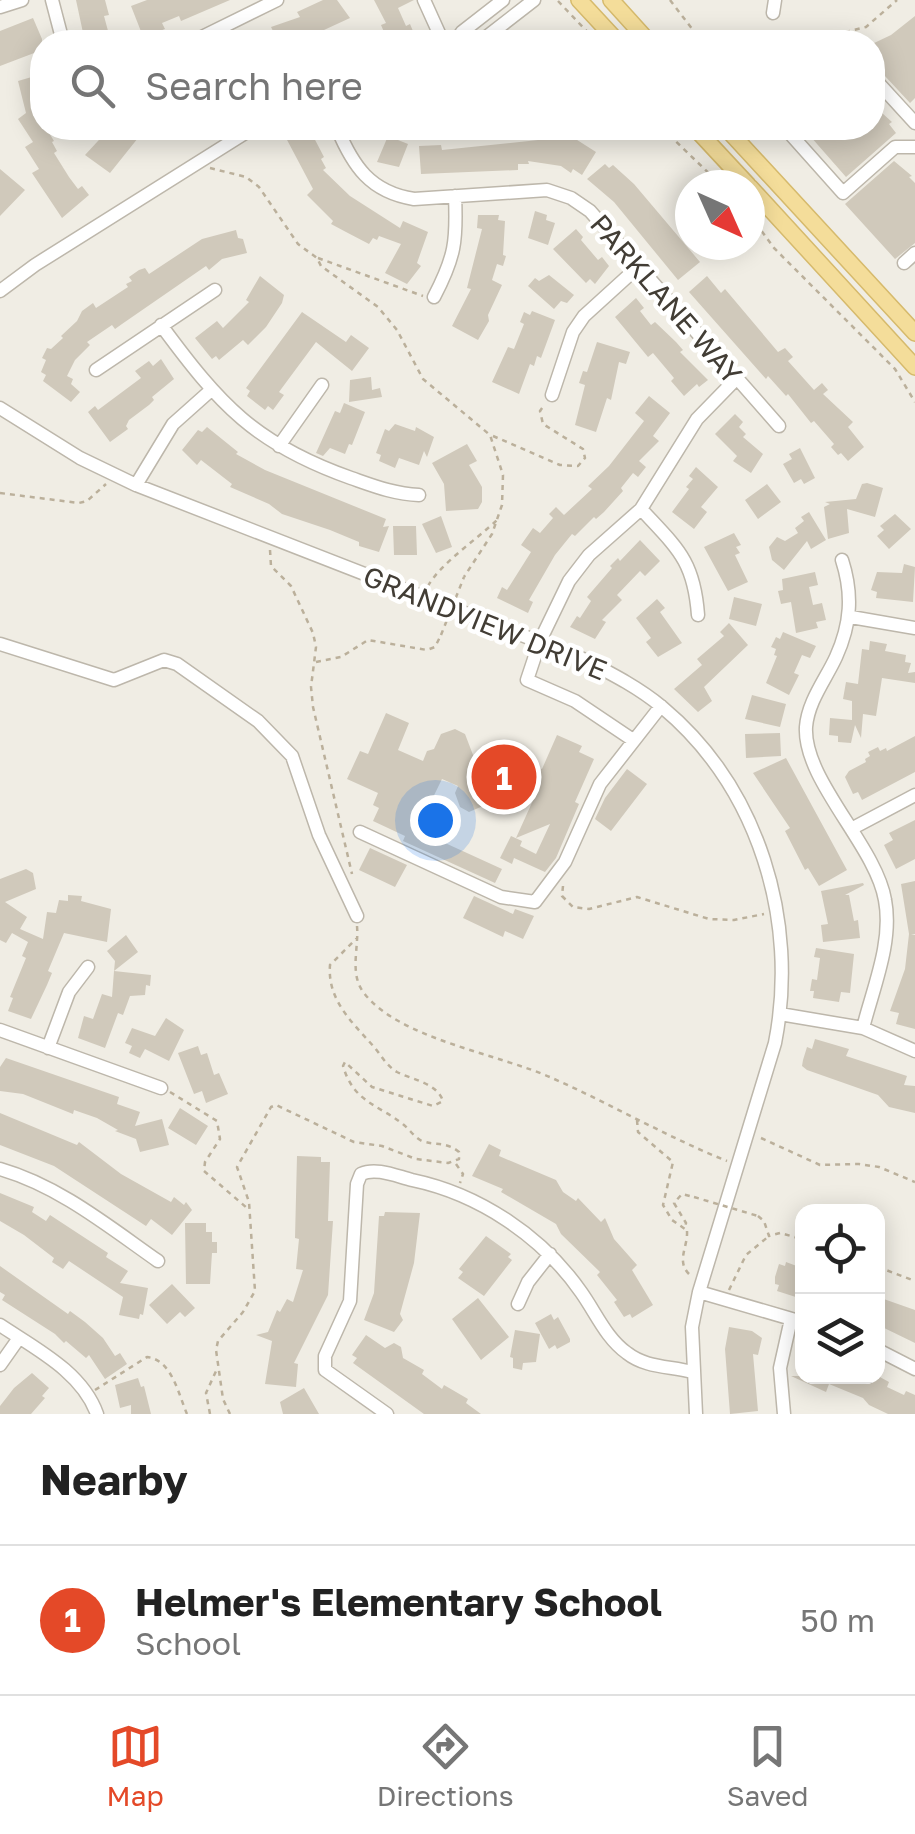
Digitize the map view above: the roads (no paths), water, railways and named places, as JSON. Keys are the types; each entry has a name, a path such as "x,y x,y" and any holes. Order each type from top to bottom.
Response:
{"main road":[{"path":"579,0 607,30"},
{"path":"611,0 638,30"},
{"path":"706,140 734,170"},
{"path":"737,140 915,333"},
{"path":"765,203 915,366"}],"street":[{"path":"0,7 22,0"},
{"path":"52,0 61,30"},
{"path":"216,30 277,0"},
{"path":"424,0 438,30"},
{"path":"465,30 503,0"},
{"path":"495,30 534,0"},
{"path":"885,90 915,122"},
{"path":"0,292 35,265 232,140"},
{"name":"PARKLANE WAY","path":"342,140 352,163 378,188 398,196 414,199 548,190 571,198 590,211 779,426"},
{"path":"796,140 843,192 895,147 915,148"},
{"path":"434,297 449,268 457,237 455,196"},
{"path":"904,263 915,253"},
{"path":"552,395 573,332 584,316 639,266"},
{"path":"96,370 216,290"},
{"path":"161,325 210,391 278,446 350,478 399,494 418,495"},
{"path":"633,740 591,710 527,680 540,641 569,580 588,555 641,509 697,419 736,379"},
{"path":"278,446 322,385"},
{"path":"136,485 173,424 210,391"},
{"name":"GRANDVIEW DRIVE","path":"0,408 30,430 136,485 540,641 621,679 661,706 690,734 731,788 769,869 778,912 780,1014 699,1292 692,1327 696,1414"},
{"path":"641,509 684,556 696,584 698,615"},
{"path":"842,560 848,580 850,617 836,656 816,692 806,726 814,763 886,900 884,951 863,1028"},
{"path":"850,617 915,628"},
{"path":"0,644 114,680 164,660 177,664 258,721 292,756 319,834 356,916"},
{"path":"360,832 501,896 535,902 566,862 600,784 661,706"},
{"path":"851,829 915,796"},
{"path":"48,1048 69,992 88,967"},
{"path":"780,1014 863,1028 915,1052"},
{"path":"0,1030 160,1088"},
{"path":"0,1168 74,1202 158,1261"},
{"path":"386,1414 325,1370 325,1356 350,1301 357,1184 361,1174 370,1170 456,1193 491,1210 550,1254 613,1340 628,1354 647,1364 692,1372"},
{"path":"518,1304 528,1282 550,1254"},
{"path":"699,1292 795,1320"},
{"path":"0,1325 72,1375 90,1393 97,1414"},
{"path":"784,1414 780,1368 795,1327"},
{"path":"0,1365 20,1338"},
{"path":"885,1354 915,1369"}],"place":[{"name":"Helmer's Elementary School","path":"504,777"}]}
